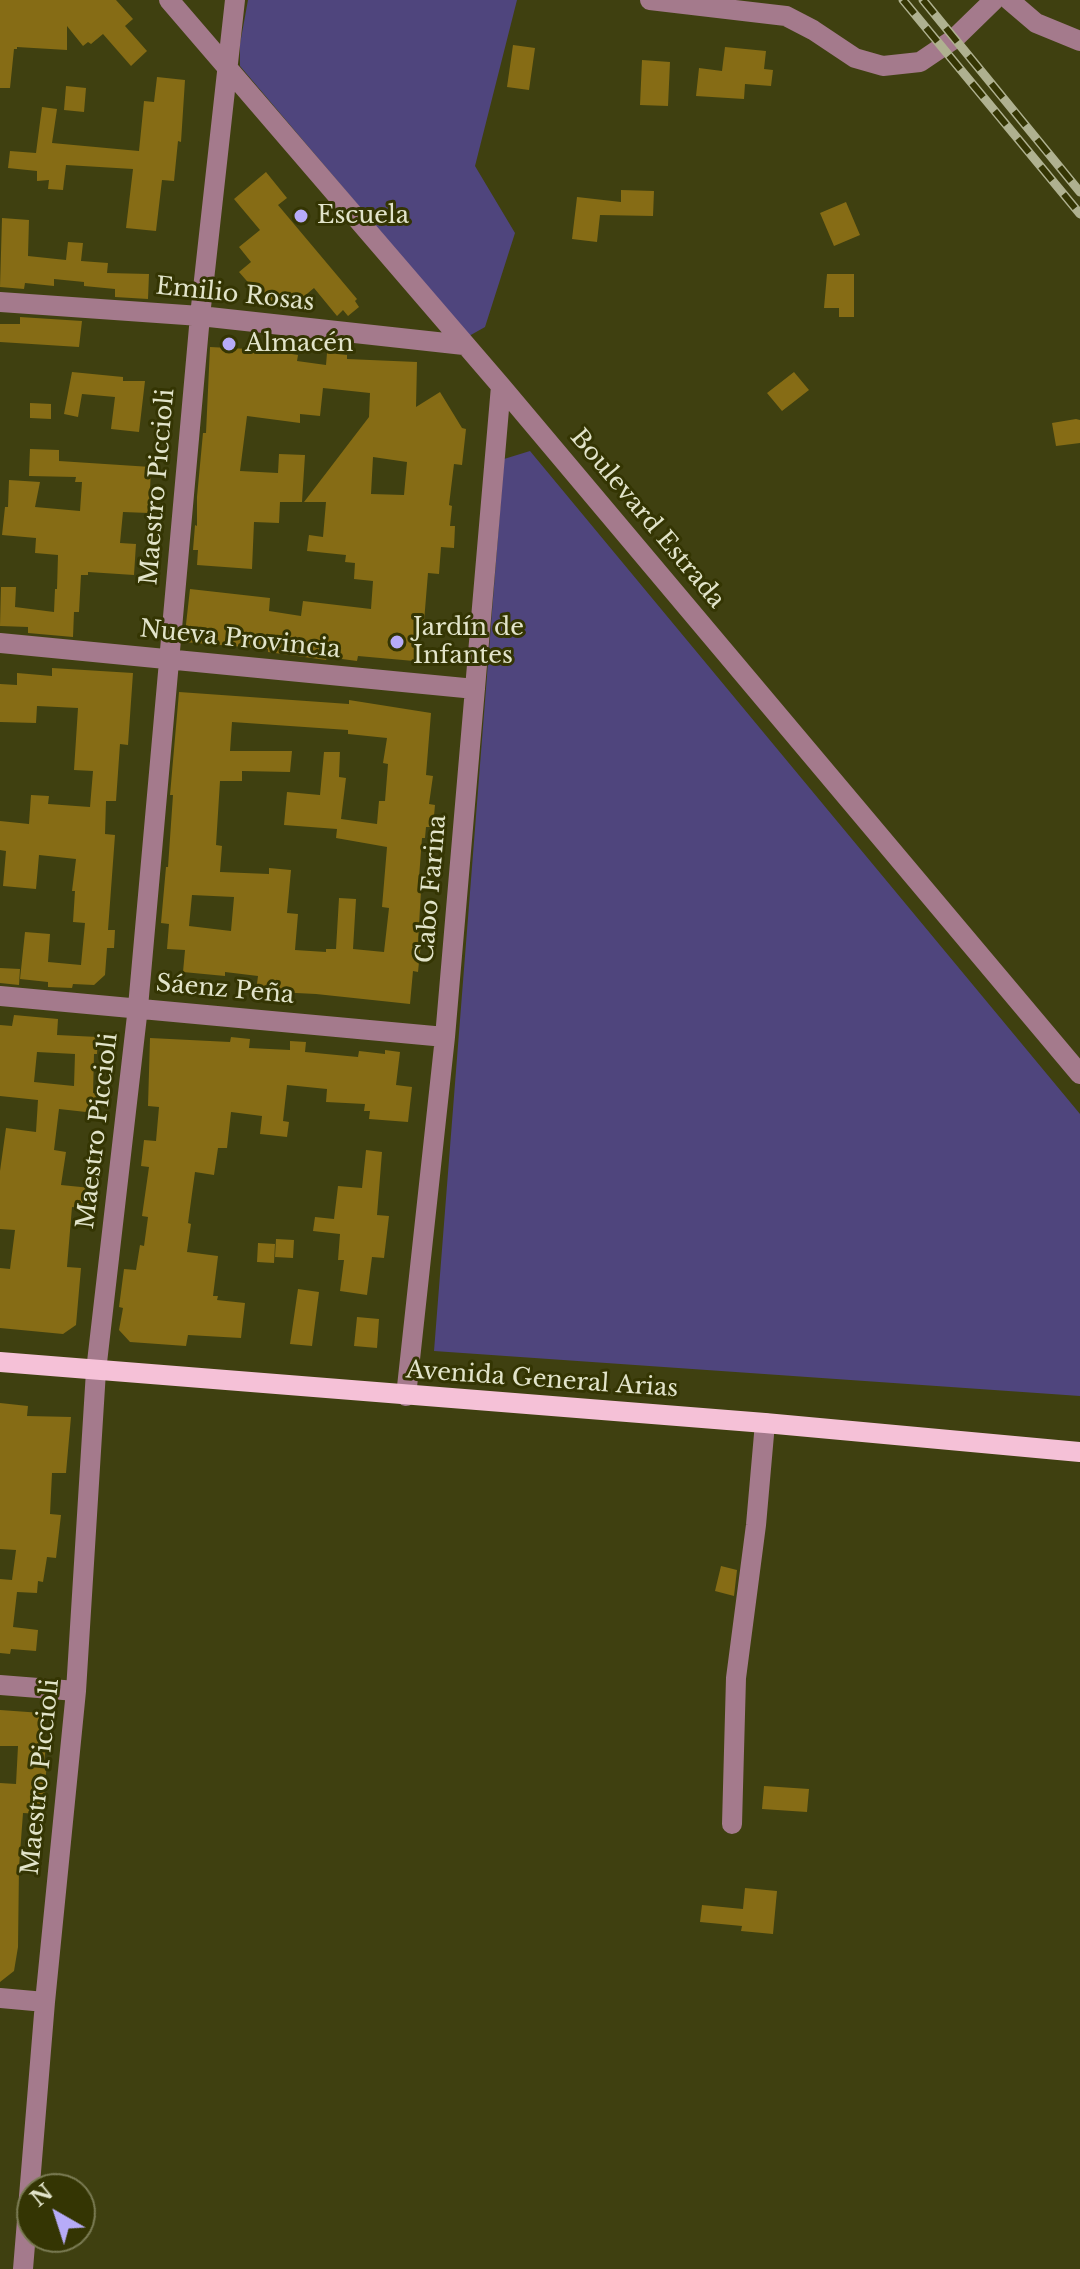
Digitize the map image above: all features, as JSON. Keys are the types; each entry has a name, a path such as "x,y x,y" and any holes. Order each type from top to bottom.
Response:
{"main road":[{"name":"Avenida General Arias","path":"0,1362 765,1423 1080,1452"}],"street":[{"name":"Boulevard Estrada","path":"169,0 501,386 1080,1074"},
{"name":"Maestro Piccioli","path":"23,2269 45,2002 76,1691 96,1371 138,1007 200,316 235,0"},
{"path":"661,1 786,16 855,58 883,66 920,62 954,39 994,0"},
{"path":"1009,0 1036,23 1080,41"},
{"name":"Emilio Rosas","path":"0,302 200,316 464,345"},
{"name":"Cabo Farina","path":"406,1396 445,1037 501,386"},
{"name":"Nueva Provincia","path":"0,643 475,689"},
{"name":"Sáenz Peña","path":"0,996 445,1037"},
{"path":"732,1824 736,1678 756,1525 765,1423"},
{"path":"0,1685 76,1691"},
{"path":"0,1998 45,2002"}],"shaded area":[{"path":"248,0 517,0 475,166 515,233 485,327 469,336 240,66 240,44"},
{"path":"530,451 1080,1114 1080,1396 434,1351 504,459"}],"building":[{"path":"0,0 116,0 133,19 125,26 147,51 131,66 103,34 91,44 88,42 83,46 67,26 67,50 14,49 10,88 0,88"},
{"path":"513,45 535,48 529,90 507,87"},
{"path":"725,47 766,51 764,69 773,70 771,86 745,84 744,99 696,96 699,68 722,71"},
{"path":"642,60 670,62 668,106 640,105"},
{"path":"157,77 185,80 181,142 178,141 174,181 162,180 156,231 126,228 133,169 66,165 63,190 48,189 49,180 37,181 37,171 8,168 10,151 36,153 42,107 57,109 52,143 139,151 144,101 154,102"},
{"path":"66,86 86,88 84,112 64,110"},
{"path":"266,172 287,198 278,205 357,299 355,301 359,307 348,316 343,310 337,316 314,288 290,308 284,301 277,307 264,292 260,296 239,272 251,262 239,247 260,230 234,199"},
{"path":"621,190 654,191 653,216 600,215 597,242 572,239 577,197 621,202"},
{"path":"846,202 860,235 834,246 820,213"},
{"path":"2,218 29,220 28,256 66,260 68,242 83,243 81,261 108,263 107,273 149,274 148,299 115,297 115,289 54,279 54,286 25,283 24,289 0,287"},
{"path":"827,274 854,274 854,317 839,317 839,308 824,308"},
{"path":"20,317 82,321 79,347 0,342 0,324 20,324"},
{"path":"210,347 267,350 298,355 297,361 326,365 327,353 347,355 347,359 417,362 416,407 440,392 462,428 466,429 462,465 454,464 449,505 452,506 450,526 455,526 454,548 441,547 439,574 428,573 423,634 417,634 414,661 358,656 357,661 327,657 326,660 268,652 268,649 184,642 190,589 270,598 269,611 301,616 303,601 371,609 373,581 354,579 355,563 345,562 346,555 307,551 309,535 323,537 326,502 304,502 369,417 370,393 323,388 320,416 300,414 300,423 247,416 240,471 278,473 279,454 305,455 302,502 280,502 279,523 254,522 252,569 197,565 198,550 193,550 203,433 206,433","holes":["373,457 407,462 404,495 371,494"]},
{"path":"72,372 123,377 123,381 145,381 139,432 111,429 115,397 82,394 78,417 64,414"},
{"path":"794,372 809,390 782,411 767,393"},
{"path":"30,403 51,404 51,419 30,418"},
{"path":"1080,420 1080,443 1056,446 1052,423"},
{"path":"30,449 59,450 59,461 151,467 149,513 123,512 120,543 136,544 134,575 88,572 88,575 81,575 79,612 74,612 73,637 28,633 28,627 0,626 1,587 16,587 15,607 54,612 57,589 58,555 35,553 36,538 2,535 5,507 8,507 9,480 40,482 35,507 80,511 82,482 75,482 76,477 29,476"},
{"path":"52,668 133,673 128,745 120,744 116,801 106,801 105,834 115,835 108,930 115,930 114,948 107,948 105,975 94,985 73,984 72,988 48,987 48,982 20,979 25,932 50,934 48,962 81,965 85,923 73,922 75,891 72,891 76,859 39,855 36,889 3,886 6,851 0,850 0,821 29,824 31,795 49,796 48,804 90,807 93,771 74,770 78,708 37,706 36,723 0,722 0,684 17,685 17,673 52,676"},
{"path":"179,692 349,704 349,700 431,713 426,775 433,776 429,804 435,805 433,827 426,827 425,838 422,838 418,891 421,891 418,942 421,942 418,972 413,971 410,1004 256,991 258,976 183,972 185,950 167,949 169,924 161,923 168,867 173,795 170,795","holes":["232,722 348,730 348,734 387,738 383,763 388,764 385,801 379,801 377,824 341,819 346,778 339,777 340,752 324,752 320,795 287,792 284,825 337,829 336,838 387,847 382,907 389,908 384,952 353,949 356,899 339,898 336,949 326,949 326,952 295,950 298,914 287,913 291,870 269,868 269,874 220,872 222,846 216,845 220,781 242,781 242,771 290,772 292,751 230,751","192,895 234,897 231,931 189,926"]},
{"path":"0,968 20,969 19,985 0,983"},
{"path":"14,1015 58,1019 57,1035 98,1037 97,1054 94,1054 95,1113 59,1109 54,1150 66,1152 61,1185 91,1188 89,1209 72,1207 67,1267 81,1268 76,1325 63,1334 0,1328 0,1268 10,1269 15,1230 0,1229 0,1171 6,1128 36,1132 38,1100 0,1096 0,1025 12,1026","holes":["37,1052 75,1054 74,1086 34,1082"]},
{"path":"231,1037 250,1039 249,1048 290,1050 290,1041 306,1042 305,1052 358,1057 359,1051 400,1052 396,1085 412,1087 408,1122 369,1119 370,1111 364,1111 365,1104 326,1102 327,1089 287,1085 283,1121 289,1122 287,1137 260,1134 262,1116 231,1112 227,1148 218,1148 214,1175 195,1172 187,1252 218,1256 213,1296 218,1296 217,1300 245,1303 241,1338 188,1335 186,1346 130,1342 119,1330 123,1308 119,1307 124,1269 136,1270 140,1245 144,1246 148,1217 142,1216 149,1167 141,1166 144,1140 156,1141 159,1107 148,1106 150,1038 230,1042"},
{"path":"366,1150 382,1152 377,1215 389,1216 384,1258 372,1257 367,1295 340,1291 344,1260 338,1260 340,1234 313,1231 315,1217 334,1219 338,1186 362,1188"},
{"path":"276,1239 294,1240 293,1258 275,1257"},
{"path":"258,1243 275,1244 274,1263 257,1262"},
{"path":"298,1289 319,1292 312,1346 290,1344"},
{"path":"357,1317 379,1319 377,1348 354,1346"},
{"path":"0,1403 28,1406 27,1416 71,1417 66,1473 52,1473 50,1514 61,1515 56,1558 47,1557 43,1582 38,1581 37,1593 17,1592 13,1627 38,1630 36,1651 11,1649 10,1654 0,1653 0,1579 12,1580 16,1550 0,1549"},
{"path":"721,1566 737,1570 734,1596 715,1591"},
{"path":"0,1710 42,1713 39,1746 46,1747 44,1761 47,1761 40,1814 23,1813 18,1947 14,1971 0,1982 0,1783 16,1784 18,1746 0,1746"},
{"path":"764,1786 809,1789 807,1812 762,1809"},
{"path":"745,1888 777,1891 773,1934 741,1931 742,1926 700,1922 702,1905 743,1909"}],"railway":[{"path":"903,0 1080,214"},
{"path":"923,0 1080,192"}],"place":[{"name":"Escuela","path":"301,216"},
{"name":"Almacén","path":"229,344"},
{"name":"Jardín de Infantes","path":"397,642"}]}
